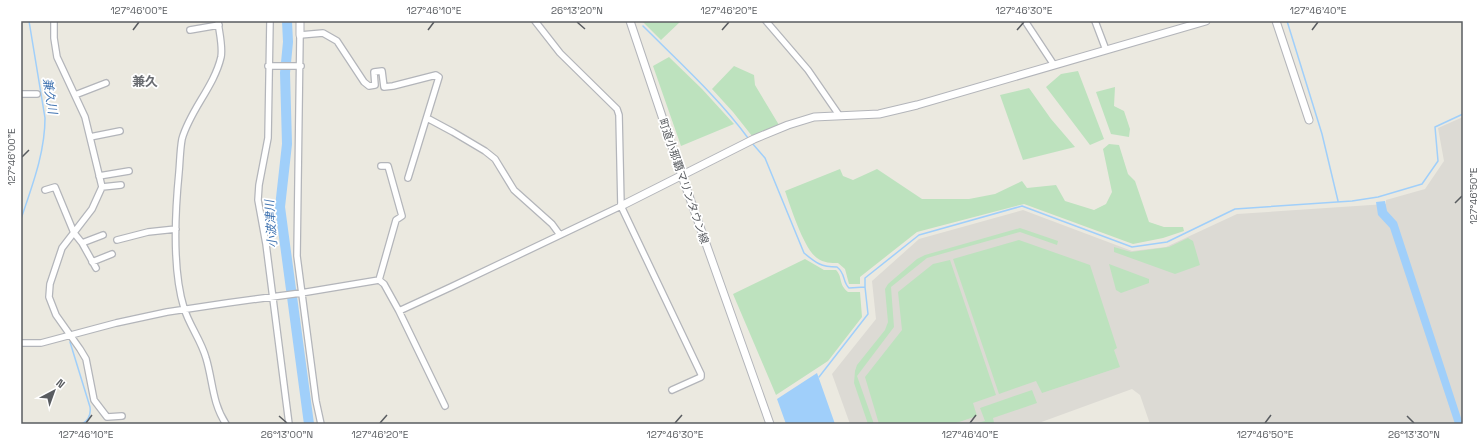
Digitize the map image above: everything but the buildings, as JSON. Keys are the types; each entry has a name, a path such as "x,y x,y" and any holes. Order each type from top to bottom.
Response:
{"street":[{"path":"54,21 54,38 57,57 85,117 102,188 92,209 62,248 50,284 49,297 56,315 86,359 94,400 108,417 122,416"},
{"path":"270,21 268,138 260,175 258,196 275,297 289,424"},
{"path":"300,21 298,66 297,245 299,294 321,424"},
{"path":"535,21 560,53 617,109 619,115 621,206 702,374 701,377 672,390"},
{"name":"町道小那覇マリンタウン線","path":"630,21 682,176 770,424"},
{"path":"766,21 808,70 839,116"},
{"path":"1025,21 1054,65"},
{"path":"1095,21 1106,50"},
{"path":"399,311 621,206 751,141 788,125 814,117 879,114 972,89 1206,21"},
{"path":"1276,21 1309,120"},
{"path":"190,30 218,23 221,57 182,139 177,189 176,229 178,270 184,309 207,358 214,399 226,424"},
{"path":"300,35 323,33 337,41 364,82 369,86 375,85 374,72 382,71 384,87 436,75 439,77 408,178"},
{"path":"270,66 298,66"},
{"path":"75,96 106,83"},
{"path":"21,94 37,94"},
{"path":"427,118 485,151 495,159 514,190 552,224 560,235"},
{"path":"90,136 120,131"},
{"path":"379,280 396,220 402,216 388,166 381,166"},
{"path":"99,176 129,171"},
{"path":"102,188 121,185"},
{"path":"45,190 55,187 74,233 82,243 96,268"},
{"path":"117,240 148,232 176,229"},
{"path":"82,243 103,235"},
{"path":"92,262 112,254"},
{"path":"21,342 41,343 132,319 184,309 299,294 379,280 384,284 399,311 445,406"}],"shaded area":[{"path":"1463,117 1463,424 1150,424 1140,395 1132,389 1036,424 850,424 832,374 876,319 872,281 919,239 1023,210 1132,251 1166,247 1237,214 1386,204 1386,200 1425,189 1444,161 1438,128"}],"green space":[{"path":"642,21 681,21 661,40"},
{"path":"669,57 702,89 734,124 681,146 653,66"},
{"path":"734,66 754,75 755,85 779,125 752,136 712,89"},
{"path":"1078,71 1104,139 1090,145 1046,87 1061,74"},
{"path":"1115,87 1114,106 1124,111 1130,129 1129,137 1111,134 1096,92"},
{"path":"1029,88 1051,119 1075,147 1023,160 1000,95"},
{"path":"1109,144 1119,145 1128,174 1135,181 1149,222 1164,227 1183,227 1184,231 1163,238 1133,244 1024,204 917,232 860,277 860,284 849,284 845,269 838,263 830,263 817,258 807,246 798,228 785,191 840,169 843,176 853,180 877,169 922,199 969,199 995,194 1022,181 1027,188 1056,185 1065,201 1094,210 1106,204 1112,192 1103,149"},
{"path":"1020,228 1058,241 1057,245 1020,232 927,258 891,287 894,327 857,376 874,424 868,424 854,383 855,371 857,365 885,330 888,322 885,289 888,284 917,259 925,255"},
{"path":"1188,238 1193,241 1200,265 1175,274 1114,252 1114,247 1131,252 1169,247"},
{"path":"1019,240 1090,265 1117,348 1114,350 1120,367 1042,393 1036,381 999,394 953,259"},
{"path":"805,259 824,270 836,270 843,286 848,292 860,292 862,317 828,361 776,395 733,294"},
{"path":"950,260 996,395 973,403 977,416 953,424 879,424 865,377 902,330 898,292 933,264"},
{"path":"1109,264 1149,279 1149,283 1121,293 1116,290"},
{"path":"1032,390 1037,403 993,418 994,423 973,424 985,421 980,408"}],"water":[{"path":"1385,201 1387,211 1397,222 1463,424 1455,424 1390,228 1378,215 1376,202"},
{"path":"817,373 835,424 786,424 777,399"}],"waterway":[{"name":"兼久川","path":"21,219 40,157 43,144 45,118 29,21"},
{"name":"小波津川","path":"287,21 288,42 285,73 287,144 280,207 309,424"},
{"path":"1287,21 1322,134 1338,201"},
{"path":"643,26 711,94 748,138"},
{"path":"865,287 865,278 919,235 1022,206 1132,247 1167,242 1235,209 1352,201 1378,197 1422,184 1438,161 1435,127 1463,114"},
{"path":"752,143 765,158 804,253 819,264 837,267 842,272 845,283 849,288 865,287 868,314 819,377"},
{"path":"70,342 90,407 89,417 82,424"}],"district":[{"name":"兼久","path":"145,81"}]}
